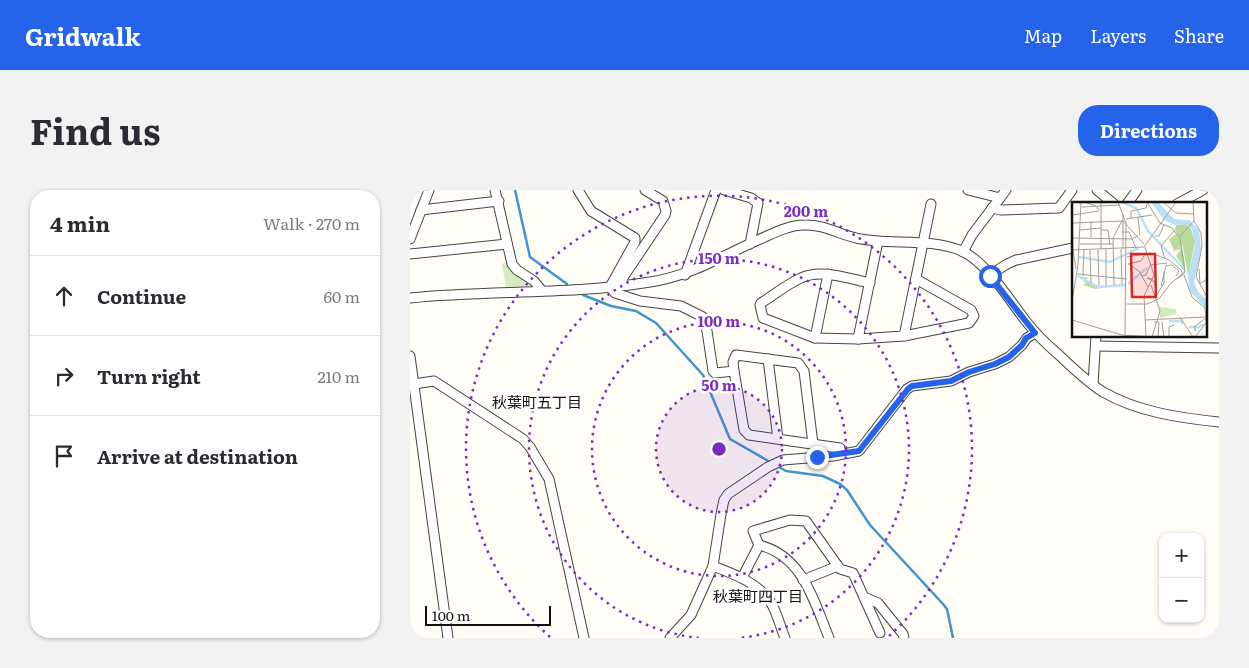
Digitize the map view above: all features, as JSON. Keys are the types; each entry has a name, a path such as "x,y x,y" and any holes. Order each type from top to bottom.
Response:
{"street":[{"path":"410,239 429,190"},
{"path":"495,190 499,200 512,264 517,270 534,281 542,291"},
{"path":"578,190 590,211 635,238 615,287 615,293 640,301 681,306 703,317 707,331 712,371 716,373 734,371"},
{"path":"615,287 665,215 666,211 663,200 646,190"},
{"path":"684,275 716,190"},
{"path":"724,190 751,198 758,203 750,244"},
{"path":"968,190 1003,194"},
{"path":"992,208 1001,210 1059,208 1072,190"},
{"path":"1097,190 1112,202"},
{"path":"1128,202 1137,190"},
{"path":"1181,202 1203,190"},
{"path":"963,252 972,235 1003,194"},
{"path":"421,210 499,200"},
{"path":"904,336 931,204"},
{"path":"410,298 615,287 652,282 684,275 750,244 795,226 814,225 857,239 924,243 944,246 963,252 990,276 1035,333 1081,376 1093,384 1122,401 1144,410 1219,422"},
{"path":"858,340 878,241"},
{"path":"410,254 507,244"},
{"path":"990,276 1016,260 1072,248"},
{"path":"870,283 828,274 801,278 761,303 763,318 815,338 858,340 904,336 970,323 974,316 971,310 916,280"},
{"path":"815,338 828,274"},
{"path":"670,638 691,615 713,566 724,500 728,494 768,467 787,459 833,456 859,451 912,386 951,381 969,372 1002,361 1015,352 1026,338 1035,333"},
{"path":"1093,384 1096,341 1219,348"},
{"path":"813,444 804,370 798,363 736,355 733,362 734,371 744,430 748,435 840,448"},
{"path":"410,356 448,638"},
{"path":"768,359 778,439"},
{"path":"414,384 434,381 523,440 530,447 549,479 584,638"},
{"path":"759,545 753,531 790,520 806,521 840,569 853,573 880,633"},
{"path":"742,578 759,545"},
{"path":"759,545 770,548 790,561 809,589 829,638"},
{"path":"713,566 742,578 758,588 769,600 785,638"},
{"path":"804,580 838,566"},
{"path":"864,597 878,603 903,634 904,638"}],"green space":[{"path":"508,263 526,280 526,286 506,287 502,264"}],"waterway":[{"path":"515,190 530,257 567,284"},
{"path":"583,295 611,306 636,311 656,323 703,375 730,439 770,462"},
{"path":"777,466 786,471 823,476 840,484 847,490 870,525 947,609 953,638"}],"district":[{"name":"秋葉町五丁目","path":"537,403"},
{"name":"秋葉町四丁目","path":"758,597"}],"route":[{"path":"817,457 859,451 904,392 912,386 951,381 969,372 1002,361 1015,352 1026,338 1035,333 990,276"}]}
